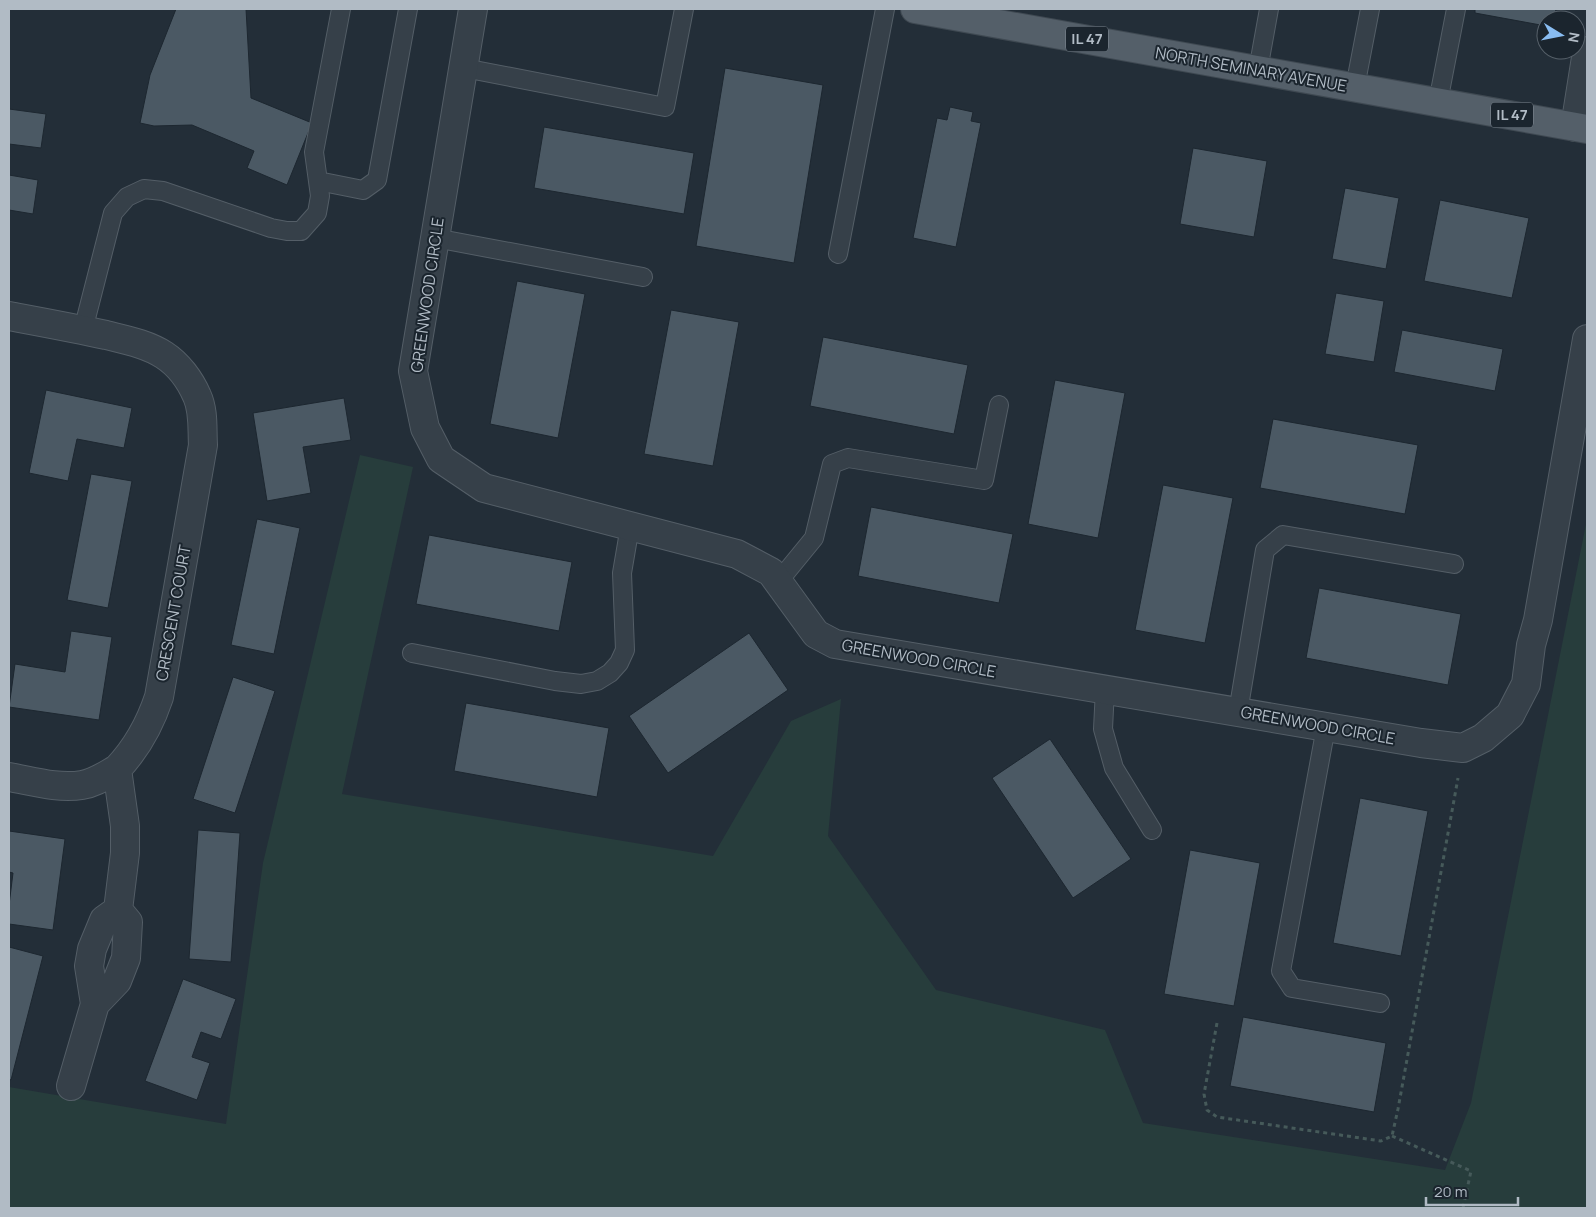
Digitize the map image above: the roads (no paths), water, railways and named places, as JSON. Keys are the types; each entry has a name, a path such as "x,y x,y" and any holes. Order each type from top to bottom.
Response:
{"main road":[{"name":"NORTH SEMINARY AVENUE","path":"915,9 1581,128"}],"street":[{"name":"GREENWOOD CIRCLE","path":"473,9 413,371 425,428 441,459 484,488 737,554 771,572 816,634 835,644 1421,743 1463,748 1483,738 1510,715 1526,684 1531,645 1538,620 1585,369 1587,339"},
{"path":"1581,128 1587,51"},
{"name":"CRESCENT COURT","path":"9,316 83,330 130,341 155,350 174,363 182,372 194,390 200,407 203,445 159,697 150,722 128,757 117,769"},
{"path":"9,777 52,785 82,785 96,781 117,769 125,826 125,853 118,910 128,922 126,958 117,981 95,1004 71,1086"}],"lane":[{"path":"83,330 113,213 127,196 144,189 163,191 271,228 288,231 301,231 316,213 320,196 314,152 341,9"},
{"path":"318,180 363,190 377,180 408,9"},
{"path":"464,68 664,107 684,9"},
{"path":"838,254 885,9"},
{"path":"1258,70 1269,9"},
{"path":"1355,87 1370,9"},
{"path":"1438,102 1456,9"},
{"path":"435,238 644,277"},
{"path":"778,582 814,538 832,464 848,458 984,480 999,405"},
{"path":"412,653 555,681 581,684 597,681 610,673 619,663 625,650 622,572 630,526"},
{"path":"1238,712 1265,550 1284,535 1454,564"},
{"path":"1105,690 1102,729 1114,768 1152,830"},
{"path":"1326,727 1281,971 1292,988 1380,1003"}]}
